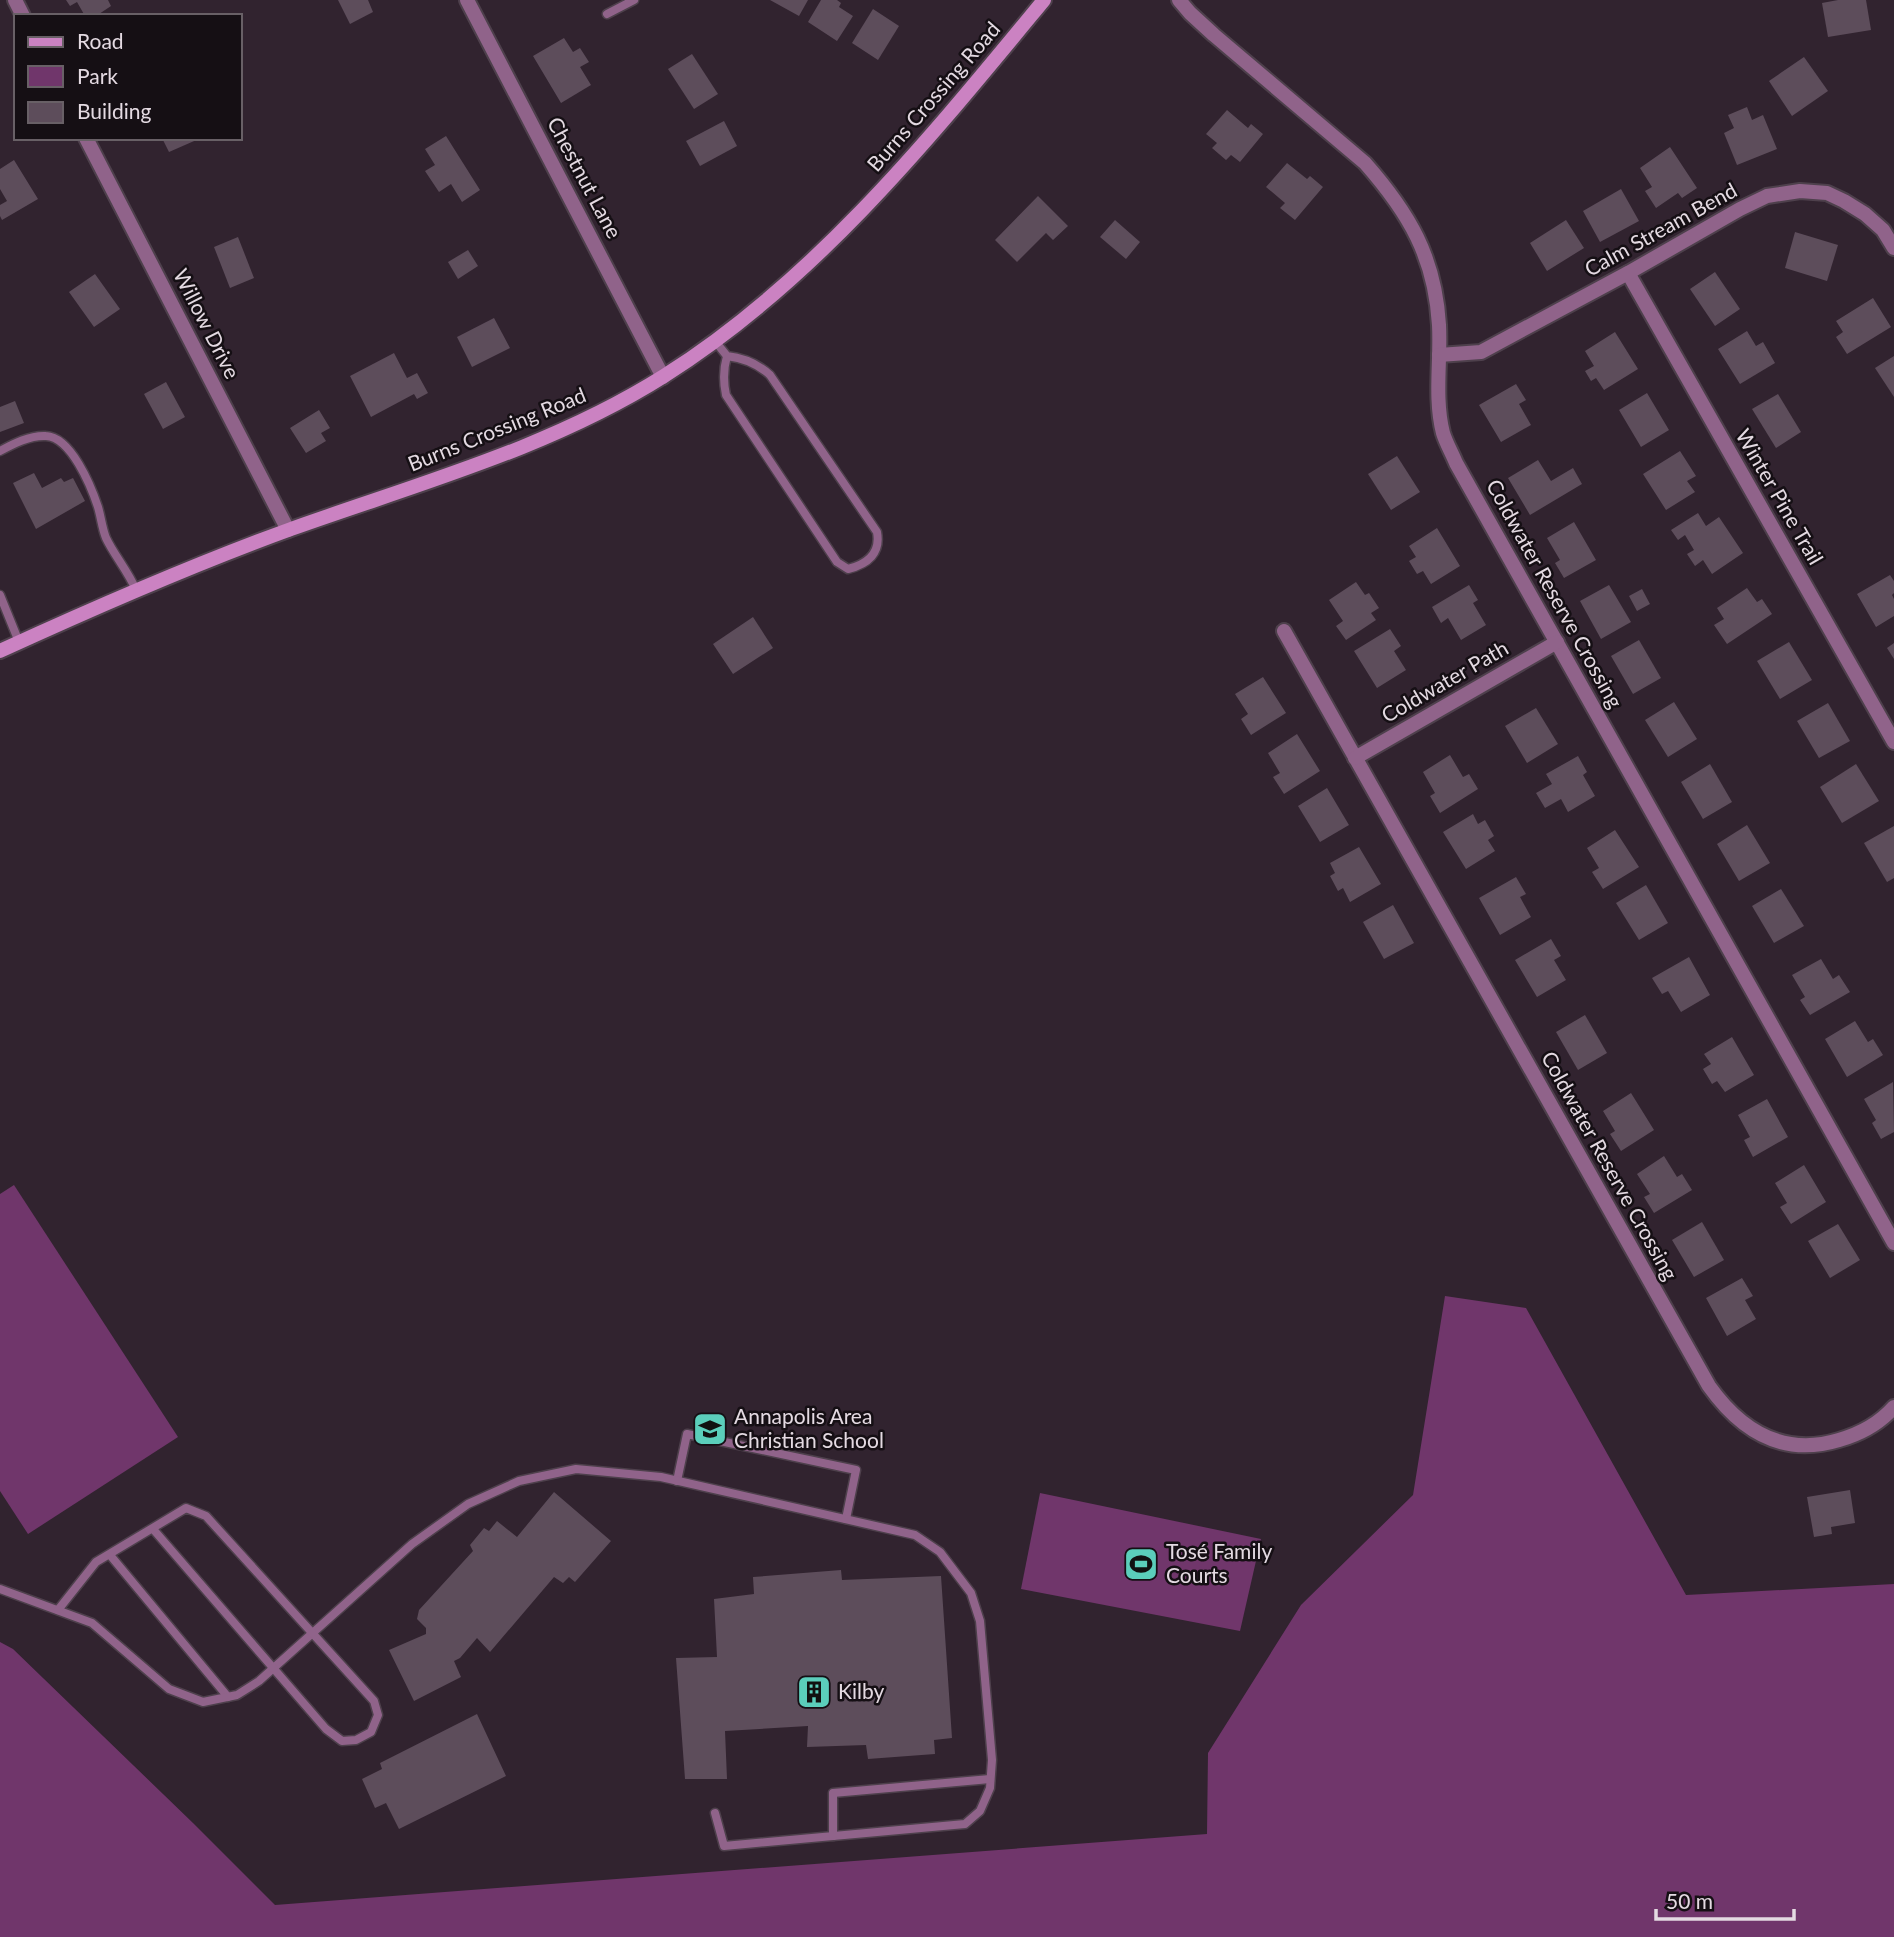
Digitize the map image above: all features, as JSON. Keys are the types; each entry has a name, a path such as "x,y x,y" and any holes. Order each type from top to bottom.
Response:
{"street":[{"name":"Chestnut Lane","path":"467,0 663,377"},
{"name":"Burns Crossing Road","path":"0,650 136,590 288,530 485,461 558,432 663,377 715,341 800,271 878,193 937,128 1044,0"},
{"name":"Coldwater Reserve Crossing","path":"1179,0 1214,35 1365,163 1404,212 1420,241 1432,278 1439,324 1440,413 1443,434 1456,463 1894,1243"},
{"name":"Willow Drive","path":"87,140 288,530"},
{"name":"Calm Stream Bend","path":"1439,355 1481,352 1767,196 1800,191 1827,193 1865,214 1883,230 1894,248"},
{"name":"Winter Pine Trail","path":"1628,273 1894,742"},
{"name":"Coldwater Reserve Crossing","path":"1284,631 1709,1386 1723,1406 1754,1431 1795,1446 1831,1442 1852,1436 1872,1426 1894,1407"},
{"name":"Coldwater Path","path":"1354,758 1557,642"}],"lane":[{"path":"607,14 634,0"},
{"path":"715,341 727,356 742,358 770,375 877,532 879,543 876,552 858,566 848,569 837,562 726,395 723,382 727,356"},
{"path":"0,452 28,439 47,436 63,443 83,473 99,509 107,539 129,573 136,590"},
{"path":"0,595 19,642"},
{"path":"677,1480 687,1434 856,1470 846,1519"},
{"path":"0,1589 92,1623 169,1689 203,1702 237,1695 260,1681 412,1544 468,1504 519,1480 576,1469 661,1477 915,1535 940,1552 971,1593 981,1621 992,1760 990,1788 980,1811 965,1824 724,1846 715,1813"},
{"path":"58,1610 96,1562 186,1508 206,1516 374,1702 378,1715 371,1732 356,1740 342,1741 326,1729 153,1529"},
{"path":"110,1555 228,1696"},
{"path":"833,1836 833,1793 990,1779"}],"green space":[{"path":"14,1185 178,1437 28,1534 0,1491 0,1194"},
{"path":"1445,1296 1526,1308 1686,1595 1894,1584 1894,1937 0,1937 0,1642 13,1649 275,1905 1207,1834 1208,1753 1301,1605 1413,1495"},
{"name":"Tosé Family Courts","path":"1040,1493 1261,1539 1240,1631 1021,1589"}],"building":[{"path":"66,0 108,0 111,6 99,14 84,14 77,2 70,6"},
{"path":"338,0 368,0 373,12 350,24"},
{"path":"770,0 808,0 799,16"},
{"path":"821,0 837,0 841,3 839,7 853,16 837,41 808,22"},
{"path":"1866,0 1871,30 1828,37 1822,3"},
{"path":"873,9 899,26 878,60 852,43"},
{"path":"564,38 573,52 580,48 589,62 580,67 591,85 561,103 533,56"},
{"path":"692,54 718,94 694,109 668,69"},
{"path":"1804,57 1828,91 1792,116 1769,81"},
{"path":"1747,107 1752,120 1763,115 1777,149 1737,165 1724,133 1734,128 1728,115"},
{"path":"1227,110 1248,128 1251,124 1263,134 1240,162 1231,155 1226,160 1212,148 1217,143 1206,134"},
{"path":"724,121 737,146 700,166 686,141"},
{"path":"446,136 480,190 462,202 451,184 439,192 425,171 435,165 425,149"},
{"path":"163,140 196,140 169,152"},
{"path":"1670,147 1697,188 1682,198 1678,193 1656,208 1645,191 1652,187 1640,168"},
{"path":"14,160 38,199 2,220 0,205 7,201 0,189 0,169"},
{"path":"1287,163 1307,179 1310,176 1323,187 1295,220 1280,208 1285,203 1266,187"},
{"path":"1621,189 1639,221 1600,242 1583,211"},
{"path":"1038,196 1068,226 1053,240 1046,233 1017,262 995,240"},
{"path":"1115,220 1140,242 1126,259 1100,237"},
{"path":"1566,220 1584,248 1547,271 1530,243"},
{"path":"1795,232 1838,245 1827,281 1785,268"},
{"path":"238,237 254,278 230,288 214,247"},
{"path":"468,250 478,266 458,279 448,262"},
{"path":"1715,272 1740,309 1715,326 1690,289"},
{"path":"95,274 120,309 94,327 69,292"},
{"path":"1873,298 1891,327 1847,354 1836,337 1843,332 1836,321"},
{"path":"494,318 510,348 472,367 457,337"},
{"path":"1747,331 1756,346 1763,342 1775,363 1740,384 1718,349"},
{"path":"1615,332 1638,369 1604,390 1596,378 1591,381 1585,371 1594,366 1585,351"},
{"path":"394,353 407,378 417,373 428,393 417,399 414,394 371,417 350,376"},
{"path":"1894,356 1894,397 1875,368"},
{"path":"166,382 185,417 163,429 144,394"},
{"path":"1516,384 1526,400 1519,404 1531,425 1501,442 1479,405"},
{"path":"1647,393 1669,430 1641,447 1619,410"},
{"path":"1778,394 1801,432 1776,448 1752,409"},
{"path":"15,401 24,423 0,432 0,407"},
{"path":"319,410 330,428 321,433 326,441 306,453 290,428"},
{"path":"1680,451 1696,476 1687,481 1695,492 1666,510 1643,474"},
{"path":"1397,456 1420,492 1391,510 1368,474"},
{"path":"1538,460 1551,481 1573,468 1582,484 1530,515 1508,478"},
{"path":"34,473 42,488 61,478 64,482 73,478 85,501 36,529 13,483"},
{"path":"1698,513 1706,526 1719,517 1743,553 1712,574 1703,560 1695,566 1687,554 1694,550 1685,535 1678,540 1671,530"},
{"path":"1574,522 1596,560 1564,578 1555,563 1560,560 1547,538"},
{"path":"1437,528 1460,566 1431,584 1423,571 1417,574 1409,561 1416,557 1409,546"},
{"path":"1890,575 1894,581 1894,616 1876,627 1857,594"},
{"path":"1356,582 1365,595 1369,593 1379,608 1371,613 1376,620 1346,640 1336,626 1343,621 1329,600"},
{"path":"1469,585 1478,600 1473,603 1486,625 1461,640 1448,618 1441,623 1432,607"},
{"path":"1609,585 1631,622 1601,639 1580,601"},
{"path":"1747,588 1757,602 1762,599 1772,614 1727,644 1714,625 1724,619 1717,608"},
{"path":"1642,589 1650,604 1637,611 1629,596"},
{"path":"753,617 773,648 733,674 713,644"},
{"path":"1390,629 1401,646 1394,651 1406,670 1377,688 1354,651"},
{"path":"1639,640 1661,678 1633,694 1611,656"},
{"path":"1789,642 1812,680 1780,699 1757,661"},
{"path":"1894,643 1894,659 1887,648"},
{"path":"1263,677 1286,713 1251,735 1241,719 1248,714 1235,694"},
{"path":"1674,702 1697,739 1668,757 1645,720"},
{"path":"1828,703 1850,741 1819,758 1797,721"},
{"path":"1536,708 1558,744 1527,763 1505,726"},
{"path":"1297,734 1320,771 1284,794 1273,777 1280,773 1268,753"},
{"path":"1450,755 1463,777 1469,774 1478,789 1440,813 1430,796 1435,793 1423,772"},
{"path":"1578,756 1587,772 1583,775 1595,796 1568,812 1561,799 1545,808 1536,793 1552,784 1546,774"},
{"path":"1710,764 1732,802 1703,819 1681,782"},
{"path":"1856,764 1879,801 1842,823 1820,787"},
{"path":"1327,788 1349,825 1320,842 1298,806"},
{"path":"1473,814 1478,824 1485,820 1494,836 1488,840 1495,851 1466,869 1443,832"},
{"path":"1747,825 1770,863 1739,881 1717,844"},
{"path":"1894,826 1894,878 1887,882 1864,843"},
{"path":"1615,830 1639,867 1603,889 1592,872 1599,868 1587,848"},
{"path":"1359,847 1381,884 1350,902 1343,888 1338,891 1330,876 1335,873 1330,863"},
{"path":"1516,877 1526,894 1520,897 1531,917 1500,935 1479,898"},
{"path":"1646,885 1668,923 1639,940 1616,903"},
{"path":"1781,889 1804,926 1774,943 1752,906"},
{"path":"1393,905 1414,943 1384,959 1363,922"},
{"path":"1551,939 1561,956 1554,960 1566,980 1537,997 1515,960"},
{"path":"1689,957 1710,995 1681,1012 1668,991 1662,994 1652,978"},
{"path":"1821,959 1833,979 1839,975 1850,992 1810,1015 1800,1000 1805,997 1792,975"},
{"path":"1585,1015 1607,1053 1578,1070 1556,1032"},
{"path":"1855,1021 1868,1042 1873,1039 1883,1055 1847,1077 1825,1039"},
{"path":"1732,1037 1754,1075 1725,1092 1717,1081 1712,1084 1703,1069 1711,1064 1704,1054"},
{"path":"1893,1082 1894,1132 1881,1139 1872,1123 1876,1120 1864,1099"},
{"path":"1631,1093 1654,1130 1621,1151 1610,1134 1615,1131 1603,1111"},
{"path":"1767,1099 1788,1137 1753,1157 1744,1140 1750,1137 1738,1115"},
{"path":"1664,1156 1677,1177 1682,1174 1692,1190 1654,1213 1644,1197 1650,1194 1637,1174"},
{"path":"1804,1165 1826,1202 1791,1224 1780,1207 1787,1203 1775,1183"},
{"path":"1702,1222 1724,1260 1694,1277 1672,1240"},
{"path":"1838,1224 1860,1260 1830,1278 1808,1241"},
{"path":"1742,1278 1753,1296 1745,1300 1756,1319 1727,1336 1706,1298"},
{"path":"1850,1490 1855,1523 1831,1527 1832,1534 1814,1537 1807,1497"},
{"path":"554,1492 611,1541 575,1582 569,1577 563,1583 554,1577 490,1652 477,1638 460,1658 454,1661 461,1677 414,1701 389,1650 426,1634 426,1628 417,1619 419,1610 473,1551 470,1545 484,1528 489,1531 497,1521 517,1537"},
{"name":"Kilby","path":"841,1570 842,1580 941,1576 952,1738 934,1740 935,1754 868,1759 866,1745 807,1747 808,1726 725,1731 727,1779 685,1779 676,1658 717,1657 714,1599 754,1594 753,1577"},
{"path":"477,1714 506,1776 399,1829 386,1803 375,1808 362,1779 382,1769 380,1763"}],"place":[{"name":"Annapolis Area Christian School","path":"710,1429"},
{"name":"Tosé Family Courts","path":"1141,1564"},
{"name":"Kilby","path":"814,1692"}]}
